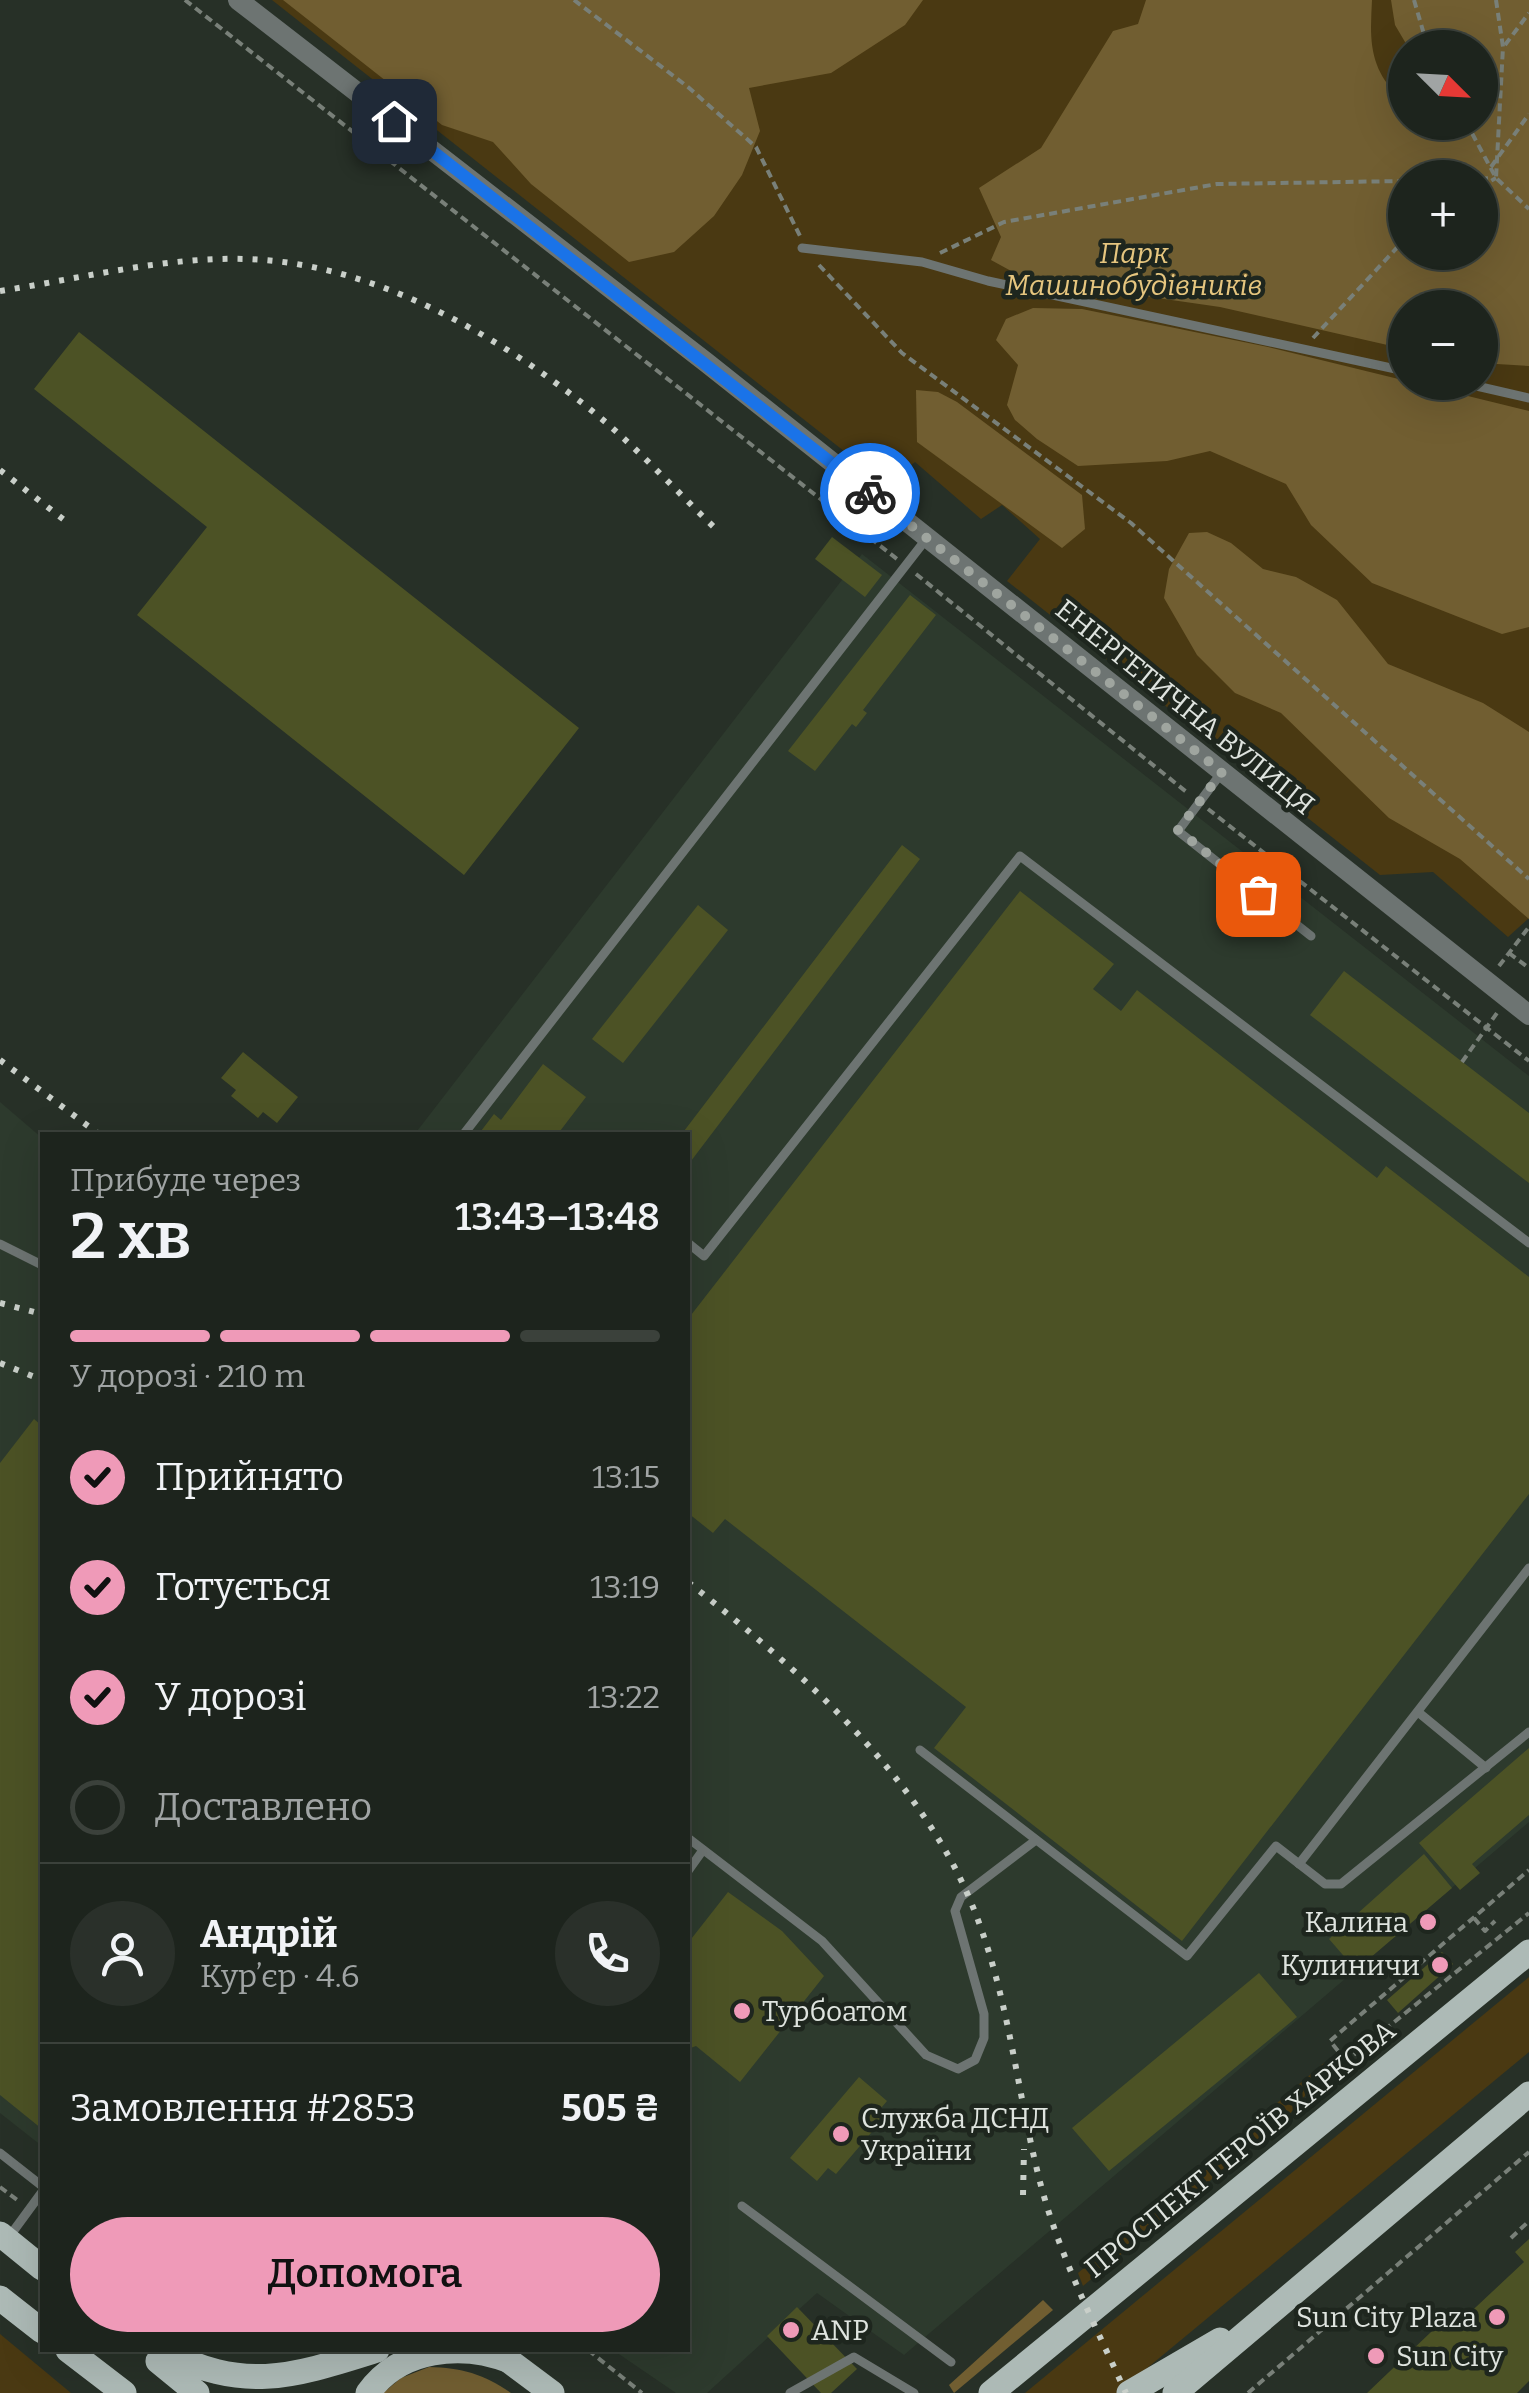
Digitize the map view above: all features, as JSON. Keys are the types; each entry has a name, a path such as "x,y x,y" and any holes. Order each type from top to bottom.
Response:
{"main road":[{"name":"ПРОСПЕКТ ГЕРОЇВ ХАРКОВА","path":"991,2393 1529,1952"},
{"path":"1176,2393 1529,2094"},
{"path":"4,2236 40,2266"},
{"path":"0,2298 40,2329"},
{"path":"1129,2393 1260,2319"},
{"path":"1194,2393 1260,2319"},
{"path":"69,2352 103,2393"},
{"path":"70,2352 124,2393"},
{"path":"146,2352 196,2393"},
{"path":"165,2352 203,2372 256,2382 292,2379 371,2352"},
{"path":"368,2393 390,2370 422,2355 447,2352"},
{"path":"501,2355 552,2393"}],"street":[{"name":"ЕНЕРГЕТИЧНА ВУЛИЦЯ","path":"238,0 1529,1015"}],"lane":[{"path":"803,246 922,262 988,281 1388,366"},
{"path":"1498,391 1529,398"},
{"path":"466,1132 926,538"},
{"path":"1222,772 1178,830 1312,936"},
{"path":"690,1245 704,1256 1020,856 1529,1243"},
{"path":"0,1244 40,1264"},
{"path":"1300,1864 1529,1568"},
{"path":"1418,1712 1486,1768"},
{"path":"920,1750 1187,1956 1276,1846 1325,1884 1348,1880 1529,1732"},
{"path":"690,1840 822,1942 926,2055 958,2069 975,2060 985,2023 954,1910 961,1898 1036,1840"},
{"path":"690,1868 704,1850"},
{"path":"0,2154 40,2187"},
{"path":"4,2236 40,2191"},
{"path":"742,2206 951,2362"},
{"path":"790,2393 854,2357 914,2393"}],"path":[{"path":"185,0 905,565 1529,1062"},
{"path":"574,0 688,87 756,147 803,246 902,353 1131,522 1529,879"},
{"path":"1414,0 1423,30"},
{"path":"1496,0 1503,47 1497,158"},
{"path":"1503,47 1529,13"},
{"path":"1497,158 1529,114"},
{"path":"1498,180 1529,208"},
{"path":"922,262 1004,222 1216,184 1388,182"},
{"path":"1304,348 1388,257"},
{"path":"1493,973 1529,927"},
{"path":"1509,953 1529,968"},
{"path":"1462,1062 1507,999"},
{"path":"1346,2060 1330,2041 1529,1870"},
{"path":"1290,2119 1346,2060 1529,1913"},
{"path":"1473,1917 1494,1942"},
{"path":"1485,1931 1495,1922"},
{"path":"1248,2393 1529,2152"},
{"path":"1512,2238 1529,2221"},
{"path":"591,2352 642,2393"}],"shaded area":[{"name":"Турбоатом","path":"862,554 1529,1076 1529,1822 904,2355 817,2293 707,2393 676,2393 616,2352 690,2352 690,1132 416,1132"},
{"path":"0,1102 40,1136 40,2144 0,2113"}],"green space":[{"name":"Парк Машинобудівників","path":"272,0 1529,0 1529,918 1508,937 1433,872 1380,875 1007,581 1040,539 1002,505 981,519 915,462 887,485"},
{"path":"283,0 923,0 905,25 831,73 749,88 760,131 742,175 714,216 674,252 629,262 531,184 493,142 442,125"},
{"path":"1146,0 1372,0 1374,57 1388,85 1388,140 1498,140 1498,30 1398,30 1391,0 1529,0 1529,366 1498,364 1498,290 1388,290 1388,345 1220,307 1026,279 991,260 1001,237 979,188 1041,148 1113,31 1138,24"},
{"path":"1033,308 1082,309 1388,376 1388,400 1484,400 1529,411 1529,627 1502,634 1372,583 1311,525 1286,484 1210,451 1167,461 1078,466 1037,439 1015,420 1007,405 1018,365 996,340 1006,319"},
{"path":"916,390 938,392 957,402 1082,495 1085,529 1062,548 917,442"},
{"path":"1207,532 1231,543 1263,569 1296,577 1337,600 1388,664 1483,703 1529,732 1529,919 1460,859 1389,818 1281,713 1235,693 1197,655 1164,598 1169,569 1189,533"},
{"path":"1529,1977 1529,2052 1117,2393 1025,2393"},
{"path":"1325,2062 1330,2066 1288,2116 1083,2286 1078,2273"},
{"path":"1043,2300 1053,2310 954,2393 949,2385"},
{"path":"0,2334 71,2393 0,2393"},
{"path":"429,2367 472,2373 511,2393 383,2393 401,2378"}],"building":[{"path":"79,332 579,728 464,875 137,615 207,527 34,389"},
{"path":"832,537 882,575 865,597 815,559"},
{"path":"910,595 936,615 863,710 867,713 856,727 852,724 815,771 788,751"},
{"path":"902,845 920,859 690,1162 690,1132 683,1132"},
{"path":"1020,891 1114,964 1093,989 1121,1011 1137,990 1377,1178 1386,1166 1529,1277 1529,1494 1182,1941 934,1748 966,1707 725,1519 713,1533 690,1515 690,1316"},
{"path":"698,905 728,930 623,1063 592,1039"},
{"path":"1344,971 1529,1113 1529,1183 1310,1015"},
{"path":"243,1052 298,1097 277,1123 263,1112 258,1118 231,1096 236,1090 221,1078"},
{"path":"543,1064 586,1097 559,1132 480,1132 494,1114 501,1120"},
{"path":"34,1419 40,1424 40,2127 0,2095 0,1463"},
{"path":"1529,1748 1529,1815 1472,1864 1480,1873 1460,1890 1419,1843"},
{"path":"1424,1854 1452,1888 1356,1970 1329,1939"},
{"name":"Турбоатом","path":"728,1892 782,1931 824,1976 740,2082 696,2046 690,2048 690,1940"},
{"path":"1442,1952 1453,1964 1398,2013 1387,2000"},
{"path":"1259,1973 1297,2017 1109,2171 1072,2128"},
{"name":"Служба ДСНД України","path":"859,2077 887,2101 876,2114 882,2120 836,2174 828,2168 817,2181 790,2158"},
{"name":"Sun City Plaza","path":"1529,2239 1529,2381 1517,2393 1367,2393 1452,2312 1461,2321 1524,2262 1515,2252"},
{"path":"797,2307 857,2369 831,2393 821,2393 767,2336"}],"railway":[{"path":"0,291 132,268 231,259 307,266 393,291 476,331 551,380 620,435 719,532"},
{"path":"0,470 68,523"},
{"path":"0,1060 96,1132"},
{"path":"0,1303 40,1313"},
{"path":"0,1363 40,1379"},
{"path":"690,1584 801,1677 870,1747 930,1825 955,1868 998,1983 1048,2209 1078,2289 1126,2393"},
{"path":"1023,2195 1024,2149"}],"way so far":[{"path":"870,493 1222,772 1178,830 1258,894"}],"place":[{"name":"Калина","path":"1428,1922"},
{"name":"Кулиничи","path":"1440,1965"},
{"name":"Турбоатом","path":"742,2011"},
{"name":"Служба ДСНД України","path":"841,2134"},
{"name":"Sun City Plaza","path":"1497,2317"},
{"name":"ANP","path":"791,2330"},
{"name":"Sun City","path":"1376,2356"}],"route":[{"path":"394,121 870,493"}]}
